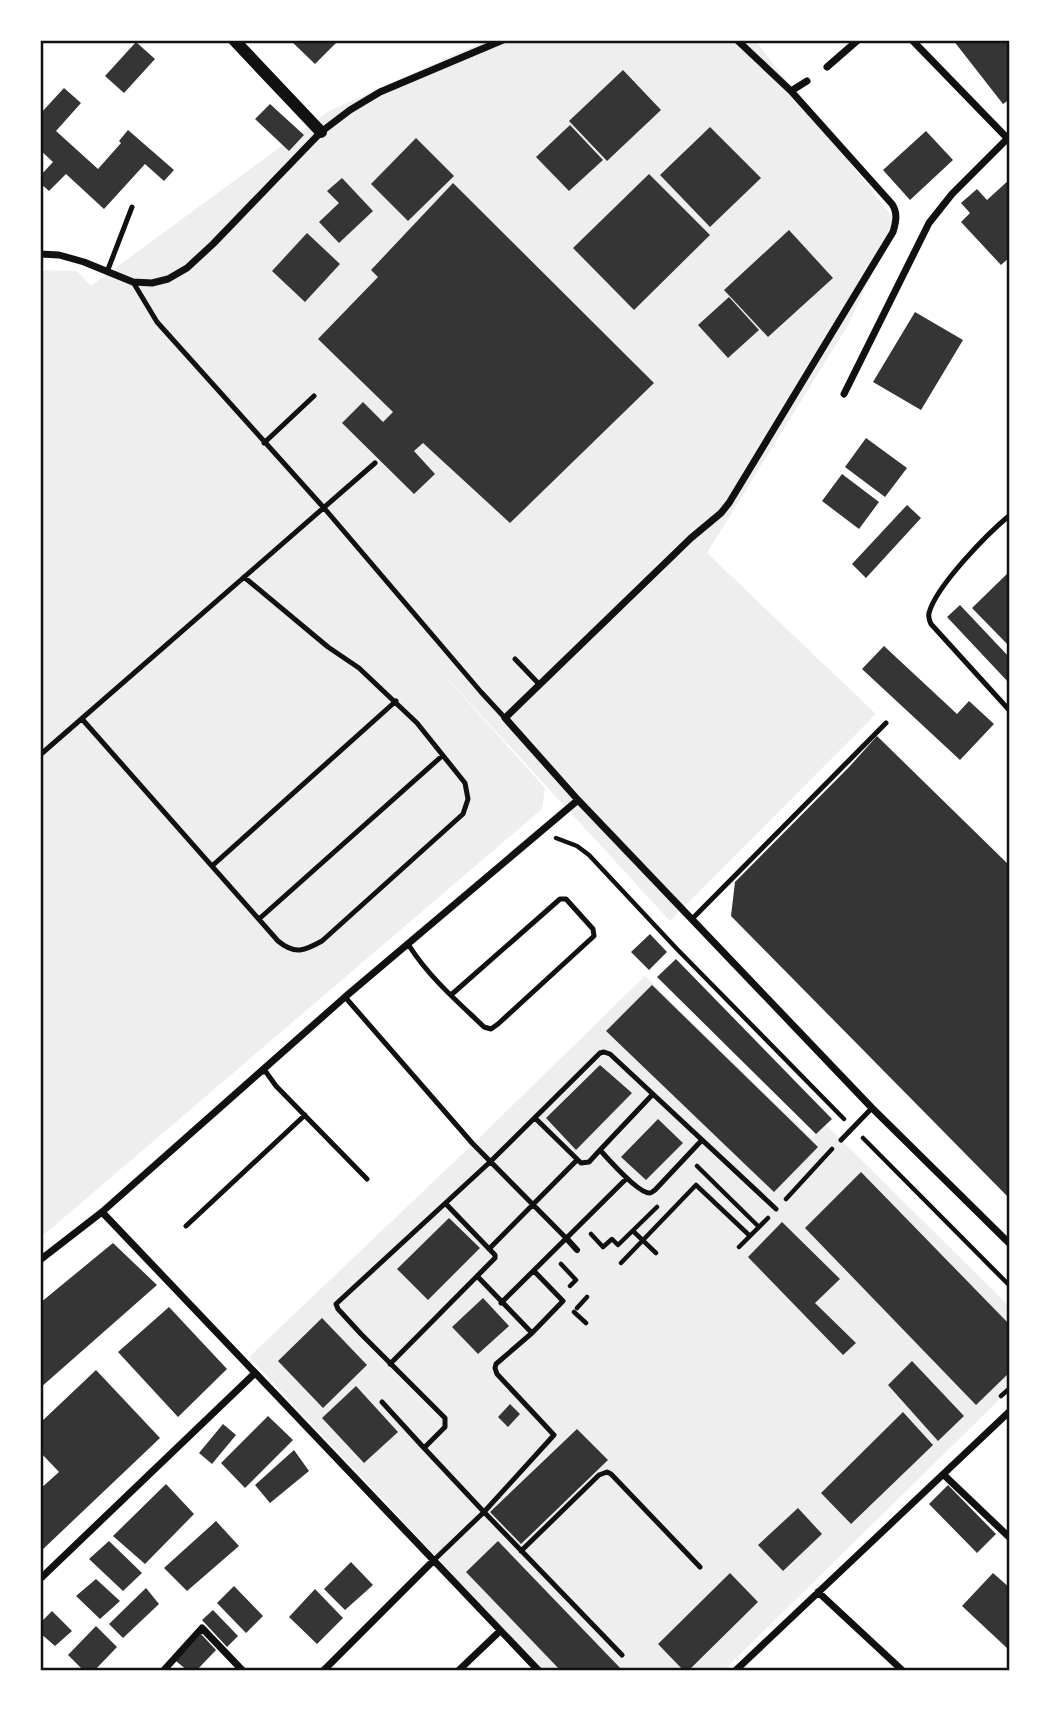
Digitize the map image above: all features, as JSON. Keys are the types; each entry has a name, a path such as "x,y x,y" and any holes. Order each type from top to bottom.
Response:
{"street":[{"path":"234,40 321,132"},
{"path":"40,254 59,255 84,262 133,282 152,283 169,279 187,268 213,244 321,132 350,110 380,92 503,40"},
{"path":"737,40 791,91 894,208 896,222 893,232 729,503 505,718 578,800 872,1108 1010,1244"},
{"path":"827,67 858,40"},
{"path":"844,394 929,223 952,194 1009,139 912,40"},
{"path":"791,91 807,80"},
{"path":"40,1260 102,1212 345,997 578,800"},
{"path":"102,1212 539,1671"},
{"path":"567,1239 576,1249"},
{"path":"40,1578 255,1373"},
{"path":"735,1671 1010,1411"},
{"path":"944,1475 1010,1538"},
{"path":"323,1671 433,1561"},
{"path":"818,1592 903,1671"},
{"path":"163,1671 202,1628 243,1671"},
{"path":"458,1671 500,1630"}],"lane":[{"path":"107,272 132,207"},
{"path":"133,282 157,322 324,508 505,718"},
{"path":"264,443 314,396"},
{"path":"40,755 375,463"},
{"path":"1010,514 991,531 940,590 929,614 931,624 1010,711"},
{"path":"82,719 278,941 297,951 308,949 322,941 463,814 468,799 465,783 396,701 359,668 328,647 244,577"},
{"path":"515,659 539,684"},
{"path":"212,866 396,701"},
{"path":"692,919 886,723"},
{"path":"259,919 442,756"},
{"path":"405,946 410,947 418,959 452,995 484,1027 494,1028 594,936 593,929 566,899 560,899 452,995"},
{"path":"345,997 490,1162 567,1239"},
{"path":"424,1448 445,1427 445,1418 338,1310 337,1301 446,1204 600,1053 610,1054 776,1209"},
{"path":"262,1072 266,1072 276,1086 367,1179"},
{"path":"535,1118 577,1160 586,1163 653,1094"},
{"path":"841,1140 872,1108"},
{"path":"186,1226 304,1115"},
{"path":"600,1150 627,1178 650,1193 702,1140"},
{"path":"489,1249 577,1160"},
{"path":"501,1303 627,1178"},
{"path":"390,1364 495,1258 446,1204"},
{"path":"433,1561 484,1512 554,1435 495,1371 496,1364 563,1301 534,1271"},
{"path":"478,1277 532,1333"},
{"path":"382,1402 622,1655"},
{"path":"521,1551 599,1475 607,1472 700,1567"}],"path":[{"path":"546,839 555,838 577,846 589,855 676,948 1010,1286"},
{"path":"739,1248 841,1140"},
{"path":"697,1166 759,1227"},
{"path":"621,1263 696,1185 750,1236"},
{"path":"563,1301 574,1290 569,1286 576,1280 560,1263 589,1233 603,1247 612,1239 618,1245 660,1203"},
{"path":"633,1231 656,1253"},
{"path":"564,1320 587,1297"}],"shaded area":[{"path":"487,40 755,40 896,222 848,325 707,553 876,714 670,921 427,656 545,788 542,809 40,1238 40,270 77,271 91,286 329,111"},
{"path":"645,976 811,1138 825,1124 1010,1307 1010,1389 723,1671 543,1671 249,1357"}],"building":[{"path":"290,40 339,40 315,64"},
{"path":"953,40 1010,40 1010,99 1003,104"},
{"path":"136,42 155,59 124,93 105,76"},
{"path":"623,70 661,110 607,161 569,121"},
{"path":"64,88 81,103 56,131 98,169 121,143 119,141 128,130 174,170 164,181 145,164 104,209 66,174 49,191 40,183 40,176 53,162 40,150 40,114"},
{"path":"270,104 304,135 289,151 255,119"},
{"path":"570,125 603,160 569,191 536,157"},
{"path":"710,127 761,178 710,227 660,175"},
{"path":"926,131 953,160 910,200 883,170"},
{"path":"416,138 454,176 408,221 371,184"},
{"path":"649,174 710,235 634,310 573,248"},
{"path":"342,178 373,211 339,243 319,222 339,203 327,191"},
{"path":"1010,179 1010,257 1001,265 961,222 970,213 961,203 977,189 987,200"},
{"path":"453,183 654,383 510,523 423,443 414,451 435,474 414,494 342,423 363,402 383,422 393,412 318,339 378,277 371,270"},
{"path":"789,230 833,278 768,337 724,290"},
{"path":"307,233 340,264 305,302 272,271"},
{"path":"729,297 759,330 728,358 698,325"},
{"path":"915,312 963,340 921,410 873,382"},
{"path":"866,438 907,468 885,497 845,467"},
{"path":"842,474 879,502 859,529 822,501"},
{"path":"907,505 921,518 866,578 852,564"},
{"path":"1010,571 1010,647 972,608"},
{"path":"960,605 1010,658 1010,684 947,617"},
{"path":"884,646 957,714 969,701 994,724 960,760 862,669"},
{"path":"877,736 1010,866 1010,1199 731,916 735,882"},
{"path":"650,934 667,952 649,970 631,952"},
{"path":"676,959 832,1119 816,1134 657,977"},
{"path":"652,985 818,1147 774,1192 606,1031"},
{"path":"600,1065 632,1093 576,1150 546,1118"},
{"path":"658,1119 683,1143 646,1180 621,1157"},
{"path":"861,1172 1010,1325 1010,1372 976,1405 805,1228"},
{"path":"449,1218 480,1248 428,1300 397,1269"},
{"path":"782,1222 840,1279 815,1303 856,1343 843,1355 748,1257"},
{"path":"113,1243 157,1285 40,1388 40,1303"},
{"path":"483,1298 509,1326 478,1354 452,1327"},
{"path":"169,1307 227,1369 178,1417 118,1352"},
{"path":"322,1318 367,1365 323,1408 278,1361"},
{"path":"912,1361 964,1416 938,1441 888,1385"},
{"path":"96,1370 160,1438 40,1552 40,1489 59,1472 40,1452 40,1423"},
{"path":"356,1386 398,1432 364,1463 322,1418"},
{"path":"510,1404 520,1414 508,1427 498,1417"},
{"path":"903,1412 933,1445 851,1524 821,1493"},
{"path":"268,1416 293,1440 245,1488 221,1463"},
{"path":"223,1424 236,1435 212,1464 199,1453"},
{"path":"577,1429 608,1460 521,1544 490,1512"},
{"path":"294,1450 309,1471 270,1503 255,1485"},
{"path":"166,1484 194,1514 145,1564 113,1536"},
{"path":"948,1485 996,1534 977,1553 929,1504"},
{"path":"798,1508 822,1534 783,1571 758,1545"},
{"path":"216,1521 239,1546 187,1591 164,1568"},
{"path":"109,1541 142,1573 123,1591 89,1559"},
{"path":"498,1541 623,1671 561,1671 466,1572"},
{"path":"351,1562 373,1585 345,1610 324,1589"},
{"path":"730,1573 758,1602 688,1671 684,1671 658,1644"},
{"path":"993,1573 1010,1588 1008,1649 962,1606"},
{"path":"96,1579 120,1601 100,1619 76,1596"},
{"path":"234,1586 263,1616 246,1633 217,1603"},
{"path":"146,1588 159,1604 123,1638 109,1624"},
{"path":"315,1589 343,1618 317,1644 289,1617"},
{"path":"213,1610 238,1636 227,1647 202,1620"},
{"path":"52,1611 72,1631 55,1646 40,1633 40,1623"},
{"path":"96,1626 117,1647 94,1671 84,1671 68,1655"},
{"path":"201,1634 216,1650 196,1671 188,1671 176,1661"}]}
